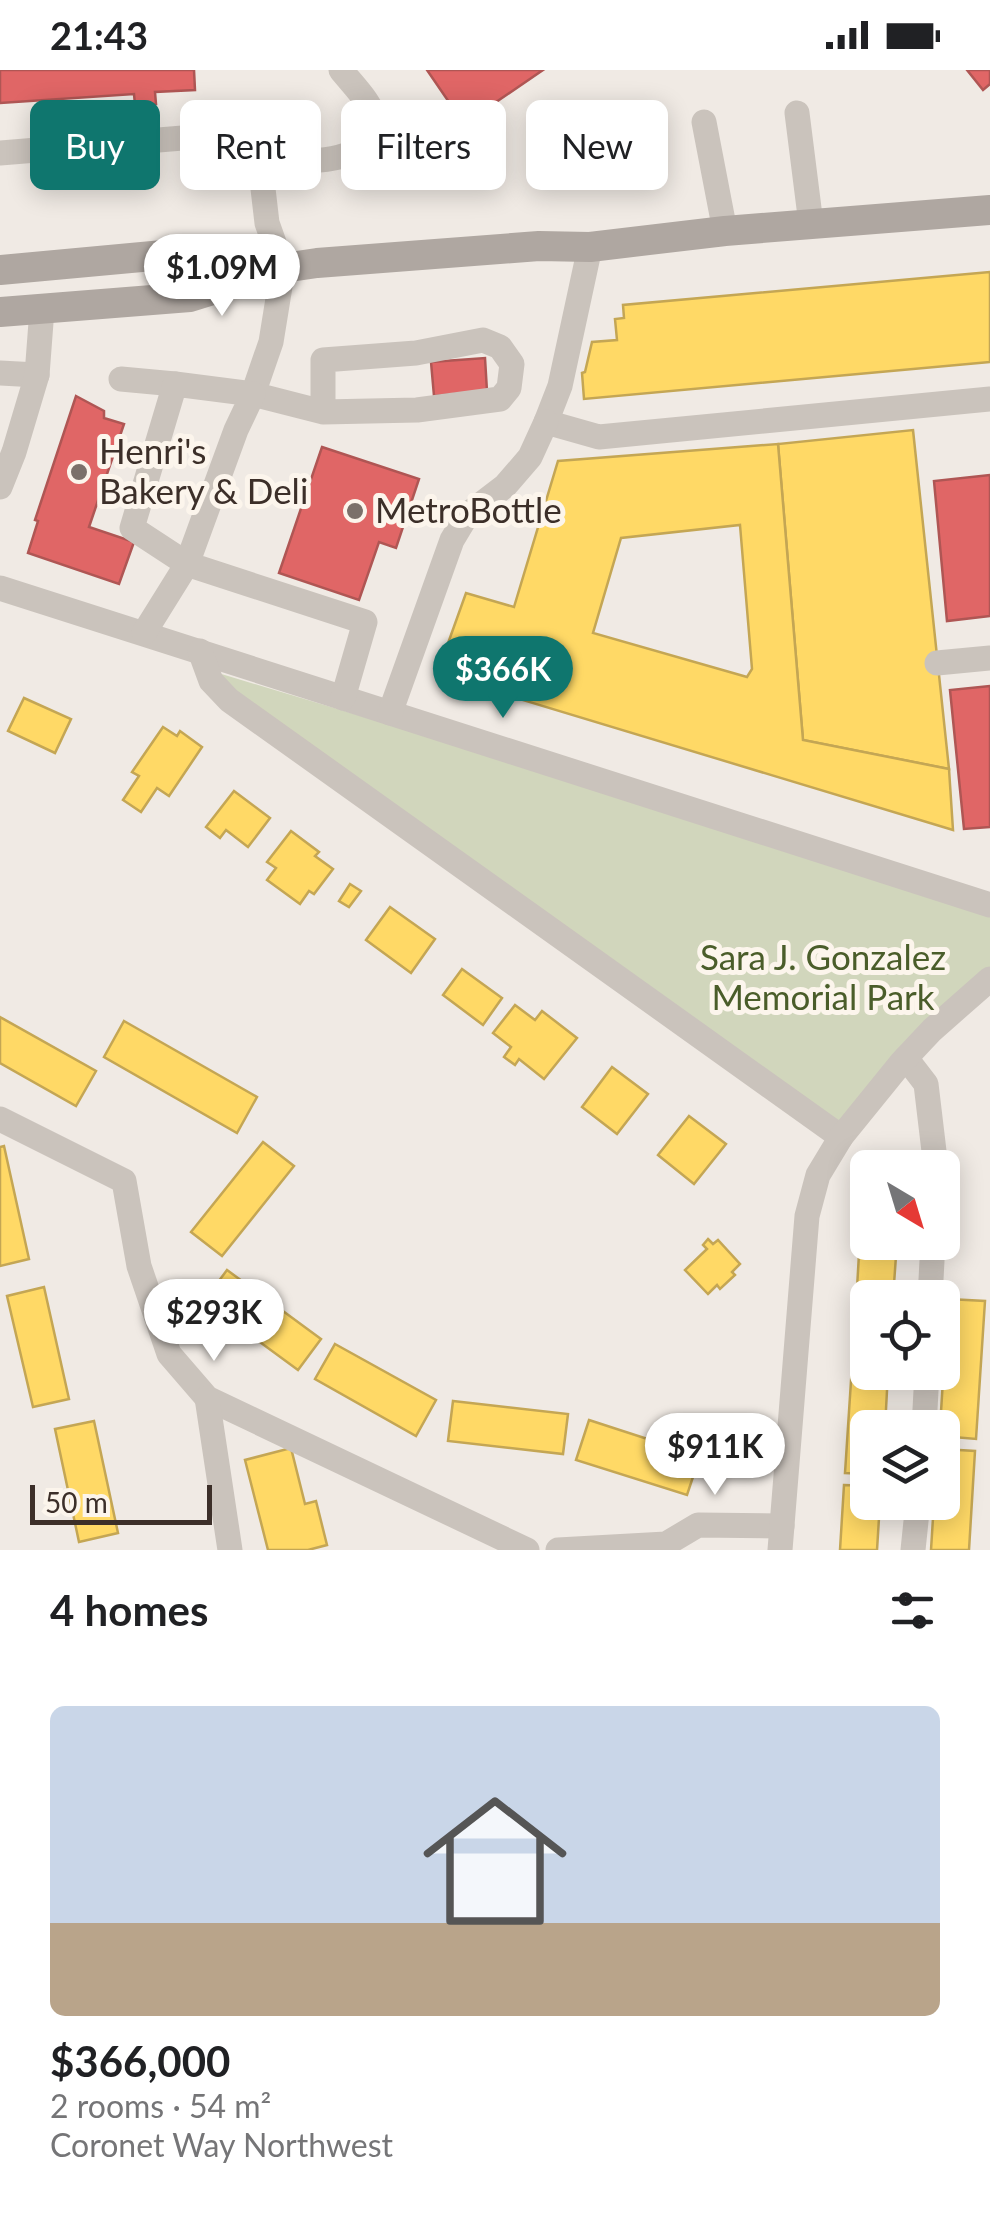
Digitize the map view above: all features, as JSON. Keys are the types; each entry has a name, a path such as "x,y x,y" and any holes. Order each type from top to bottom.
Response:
{"main road":[{"path":"0,312 190,297 282,268 539,246 590,247 724,231 990,210"},
{"path":"0,270 185,253 282,268"}],"street":[{"path":"321,160 357,152 371,142 376,125 371,110 341,70"},
{"path":"797,114 811,224"},
{"path":"704,122 724,231"},
{"path":"0,154 180,138"},
{"path":"144,633 188,564 270,342 282,268 267,223 263,190"},
{"path":"390,714 452,540 467,515 505,486 530,457 546,422 560,386 590,247"},
{"path":"0,487 37,375 42,309"},
{"path":"120,379 252,394 322,412 450,406 500,399 509,388 512,364 500,347 483,340 416,353 323,360 322,412"},
{"path":"0,374 37,375"},
{"path":"175,384 132,528 188,564 364,622 342,698"},
{"path":"546,422 599,437 816,428 881,422 990,399"},
{"path":"0,588 990,905"},
{"path":"200,652 211,681 228,700 841,1137"},
{"path":"938,663 990,658"},
{"path":"558,1550 673,1547 698,1525 781,1538 807,1216 818,1175 841,1137 906,1058 990,979"},
{"path":"906,1058 926,1084 934,1150"},
{"path":"0,1119 124,1181 140,1266 169,1354 208,1398 527,1550"},
{"path":"208,1398 230,1550"},
{"path":"913,1550 916,1520"}],"green space":[{"name":"Sara J. Gonzalez Memorial Park","path":"205,669 990,906 990,979 841,1137"}],"building: Homes":[{"path":"990,272 990,362 584,399 582,373 592,342 617,340 615,319 624,318 623,305"},
{"path":"913,430 949,769 803,740 778,444"},
{"path":"778,444 803,740 949,769 953,830 437,674 466,593 514,607 558,461","holes":["740,525 752,669 747,677 593,633 621,538"]},
{"path":"24,698 71,719 55,753 8,731"},
{"path":"163,727 177,736 180,731 202,747 169,796 157,788 141,812 123,800 139,776 132,772"},
{"path":"234,791 270,818 248,847 226,830 220,838 206,827"},
{"path":"291,831 319,852 315,856 333,869 314,894 309,891 300,904 267,880 276,868 267,862"},
{"path":"350,884 361,891 349,907 339,901"},
{"path":"390,907 435,939 411,973 366,940"},
{"path":"462,969 502,998 483,1025 443,995"},
{"path":"515,1005 535,1020 542,1011 577,1038 544,1079 519,1059 515,1065 504,1057 511,1047 493,1033"},
{"path":"0,1017 96,1071 76,1106 0,1063"},
{"path":"124,1021 257,1097 237,1133 104,1057"},
{"path":"612,1067 648,1094 617,1134 582,1107"},
{"path":"689,1116 726,1144 694,1184 658,1155"},
{"path":"263,1142 294,1166 222,1256 191,1232"},
{"path":"4,1146 29,1259 0,1266 0,1147"},
{"path":"708,1239 713,1244 718,1240 740,1264 732,1272 735,1275 708,1294 685,1270 707,1249 703,1245"},
{"path":"859,1260 896,1260 894,1280 857,1280"},
{"path":"227,1270 321,1339 298,1370 204,1301"},
{"path":"44,1287 69,1399 33,1407 7,1296"},
{"path":"960,1300 985,1301 976,1439 960,1438 960,1410 941,1410 942,1390 960,1390"},
{"path":"335,1344 436,1400 416,1436 315,1379"},
{"path":"850,1390 887,1390 886,1410 850,1410 850,1473 845,1473"},
{"path":"453,1401 568,1414 563,1454 448,1441"},
{"path":"589,1420 700,1456 687,1495 576,1460"},
{"path":"94,1421 118,1533 79,1542 55,1429"},
{"path":"291,1448 305,1504 316,1501 327,1545 308,1550 268,1550 245,1460"},
{"path":"960,1450 975,1451 969,1550 931,1550 933,1520 960,1520"},
{"path":"844,1485 850,1485 850,1520 879,1520 877,1550 840,1550"}],"building: Shops":[{"path":"0,70 194,70 195,90 155,92 156,100 135,100 134,94 0,103"},
{"path":"427,70 543,70 499,100 448,100"},
{"path":"967,70 990,70 990,84 983,90"},
{"path":"485,358 487,391 434,396 431,362"},
{"name":"Henri's Bakery & Deli","path":"76,396 104,411 104,418 124,424 89,527 134,542 119,584 28,553"},
{"name":"MetroBottle","path":"322,447 419,479 396,548 379,542 359,600 279,573"},
{"path":"990,475 990,616 947,621 934,481"},
{"path":"990,686 990,827 964,829 950,690"}],"place":[{"name":"Henri's Bakery & Deli","path":"79,472"},
{"name":"MetroBottle","path":"355,511"}]}
